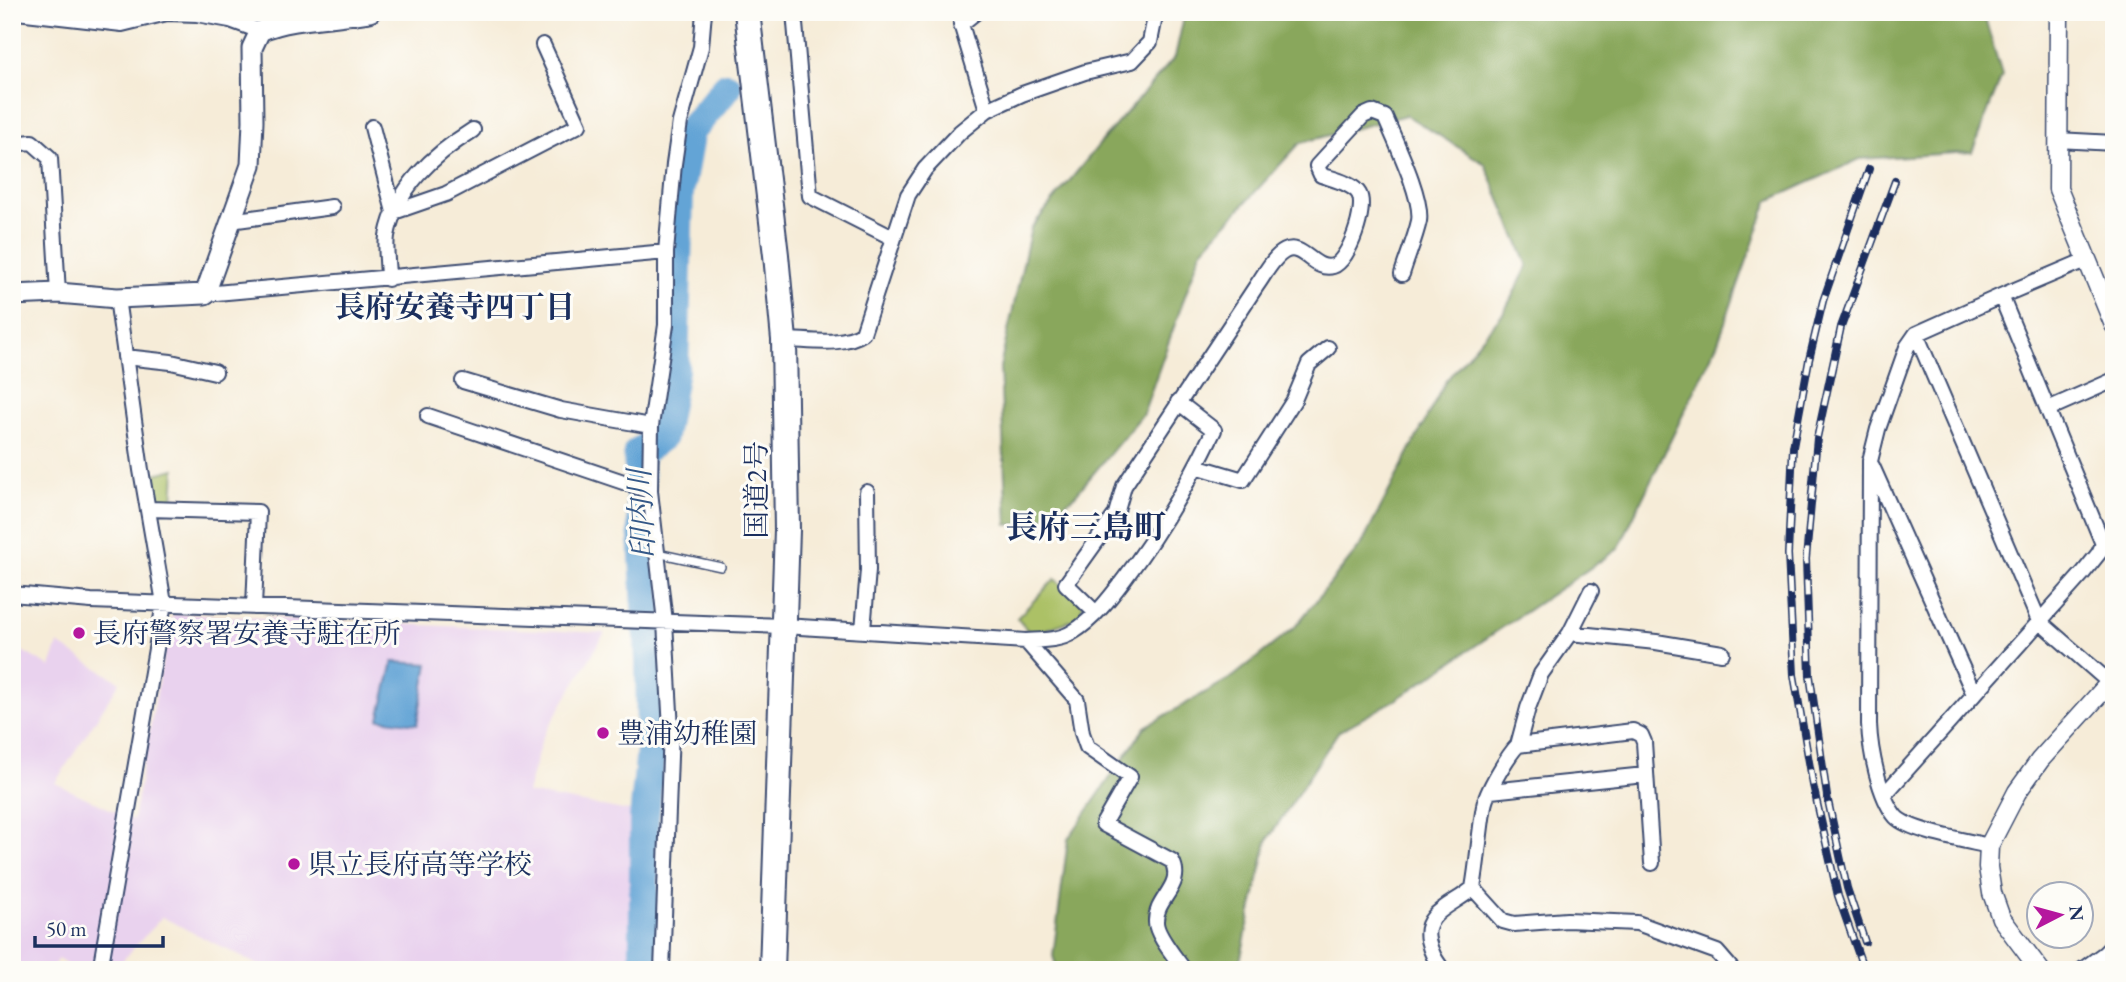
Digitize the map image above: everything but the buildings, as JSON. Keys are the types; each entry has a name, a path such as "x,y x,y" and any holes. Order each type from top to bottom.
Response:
{"highway":[{"name":"国道2号","path":"747,12 784,340 787,530 772,970"}],"main road":[{"path":"12,295 58,293 117,298 205,295 251,165 252,48 260,30 276,24 370,12"}],"street":[{"path":"17,12 122,24 167,12 197,14 230,20 260,30"},
{"path":"251,12 260,30"},
{"path":"662,970 671,730 657,553 643,488 666,325 666,252 678,133 701,47 705,12"},
{"path":"794,12 810,197 893,237"},
{"path":"976,12 961,24 987,110"},
{"path":"784,340 839,341 855,338 863,333 908,195 925,170 960,132 987,110 1022,94 1085,72 1132,61 1150,42 1156,12"},
{"path":"2059,12 2058,189 2114,325"},
{"path":"394,212 446,194 579,125 543,45"},
{"path":"1096,613 1066,583 1116,514 1124,486 1178,402 1277,258 1286,250 1296,249 1323,267 1334,266 1344,259 1361,216 1359,193 1351,186 1321,175 1317,166 1363,116 1372,112 1385,117 1419,208 1419,220 1402,274"},
{"path":"372,127 394,212"},
{"path":"388,279 386,238 394,212 410,183 449,145 472,130"},
{"path":"2057,140 2114,143"},
{"path":"12,144 32,142 50,158 58,293"},
{"path":"230,220 332,207"},
{"path":"205,295 666,252"},
{"path":"1989,846 1913,827 1897,818 1884,795 1870,743 1870,461 1878,429 1907,347 1916,334 2086,260"},
{"path":"1884,795 2083,573 2103,544 2001,296"},
{"path":"100,970 164,603 117,298"},
{"path":"1916,334 2039,621 2112,680 2040,761 2017,792 1989,846 1988,867 1992,892 2001,918 2040,970"},
{"path":"1196,466 1243,480 1294,401 1309,364 1328,348"},
{"path":"125,357 171,362 215,373"},
{"path":"2048,409 2114,380"},
{"path":"463,381 651,439"},
{"path":"12,594 91,601 784,626 1026,641 1056,639 1072,633 1096,613 1132,569 1166,520 1196,466 1214,430 1178,402"},
{"path":"428,416 643,488"},
{"path":"1870,461 1974,694"},
{"path":"863,630 868,570 867,492"},
{"path":"148,509 258,512 254,607"},
{"path":"1443,970 1431,955 1426,932 1431,919 1473,888 1479,861 1484,803 1510,753 1518,745 1541,674 1570,634 1591,591"},
{"path":"1570,634 1656,642 1722,653"},
{"path":"1026,641 1077,700 1087,747 1130,777 1103,824 1172,861 1177,870 1157,912 1156,922 1157,931 1184,970"},
{"path":"1518,745 1633,731 1641,735 1644,742 1652,863"},
{"path":"1491,791 1645,775"},
{"path":"1473,888 1503,920 1514,924 1567,920 1637,923 1717,952 1730,970"},
{"path":"2082,970 2114,944"}],"lane":[{"path":"657,553 721,567"}],"shaded area":[{"path":"175,614 605,633 542,738 527,793 635,812 635,970 268,970 162,917 114,970 73,970 59,959 49,970 12,970 12,645 50,667 58,644 120,682 55,783 133,820 170,621"}],"green space":[{"path":"1185,12 1983,12 2002,75 1972,152 1860,159 1768,201 1718,342 1618,549 1397,699 1338,732 1267,841 1238,970 1057,970 1053,956 1068,839 1145,727 1234,676 1295,627 1362,544 1445,382 1504,312 1528,266 1485,164 1406,115 1300,143 1201,251 1143,414 1073,498 1035,523 1007,525 1000,367 1031,228 1175,57"},
{"path":"175,469 173,502 158,502 151,496 151,475"},
{"path":"1055,579 1083,604 1079,618 1038,632 1028,631 1017,618"}],"water":[{"path":"393,662 428,664 417,724 379,719"}],"waterway":[{"name":"印内川","path":"644,970 644,819 651,749 650,660 638,453 662,436 674,370 679,192 690,131 727,87"}],"railway":[{"path":"1864,970 1838,896 1813,785 1794,675 1788,554 1793,447 1809,360 1823,301 1869,169"},
{"path":"1865,942 1847,888 1827,796 1810,676 1806,559 1817,438 1841,327 1895,181"}],"place":[{"name":"長府警察署安養寺駐在所","path":"79,633"},
{"name":"豊浦幼稚園","path":"603,733"},
{"name":"県立長府高等学校","path":"294,864"}],"district":[{"name":"長府安養寺四丁目","path":"455,306"},
{"name":"長府三島町","path":"1086,527"}]}
